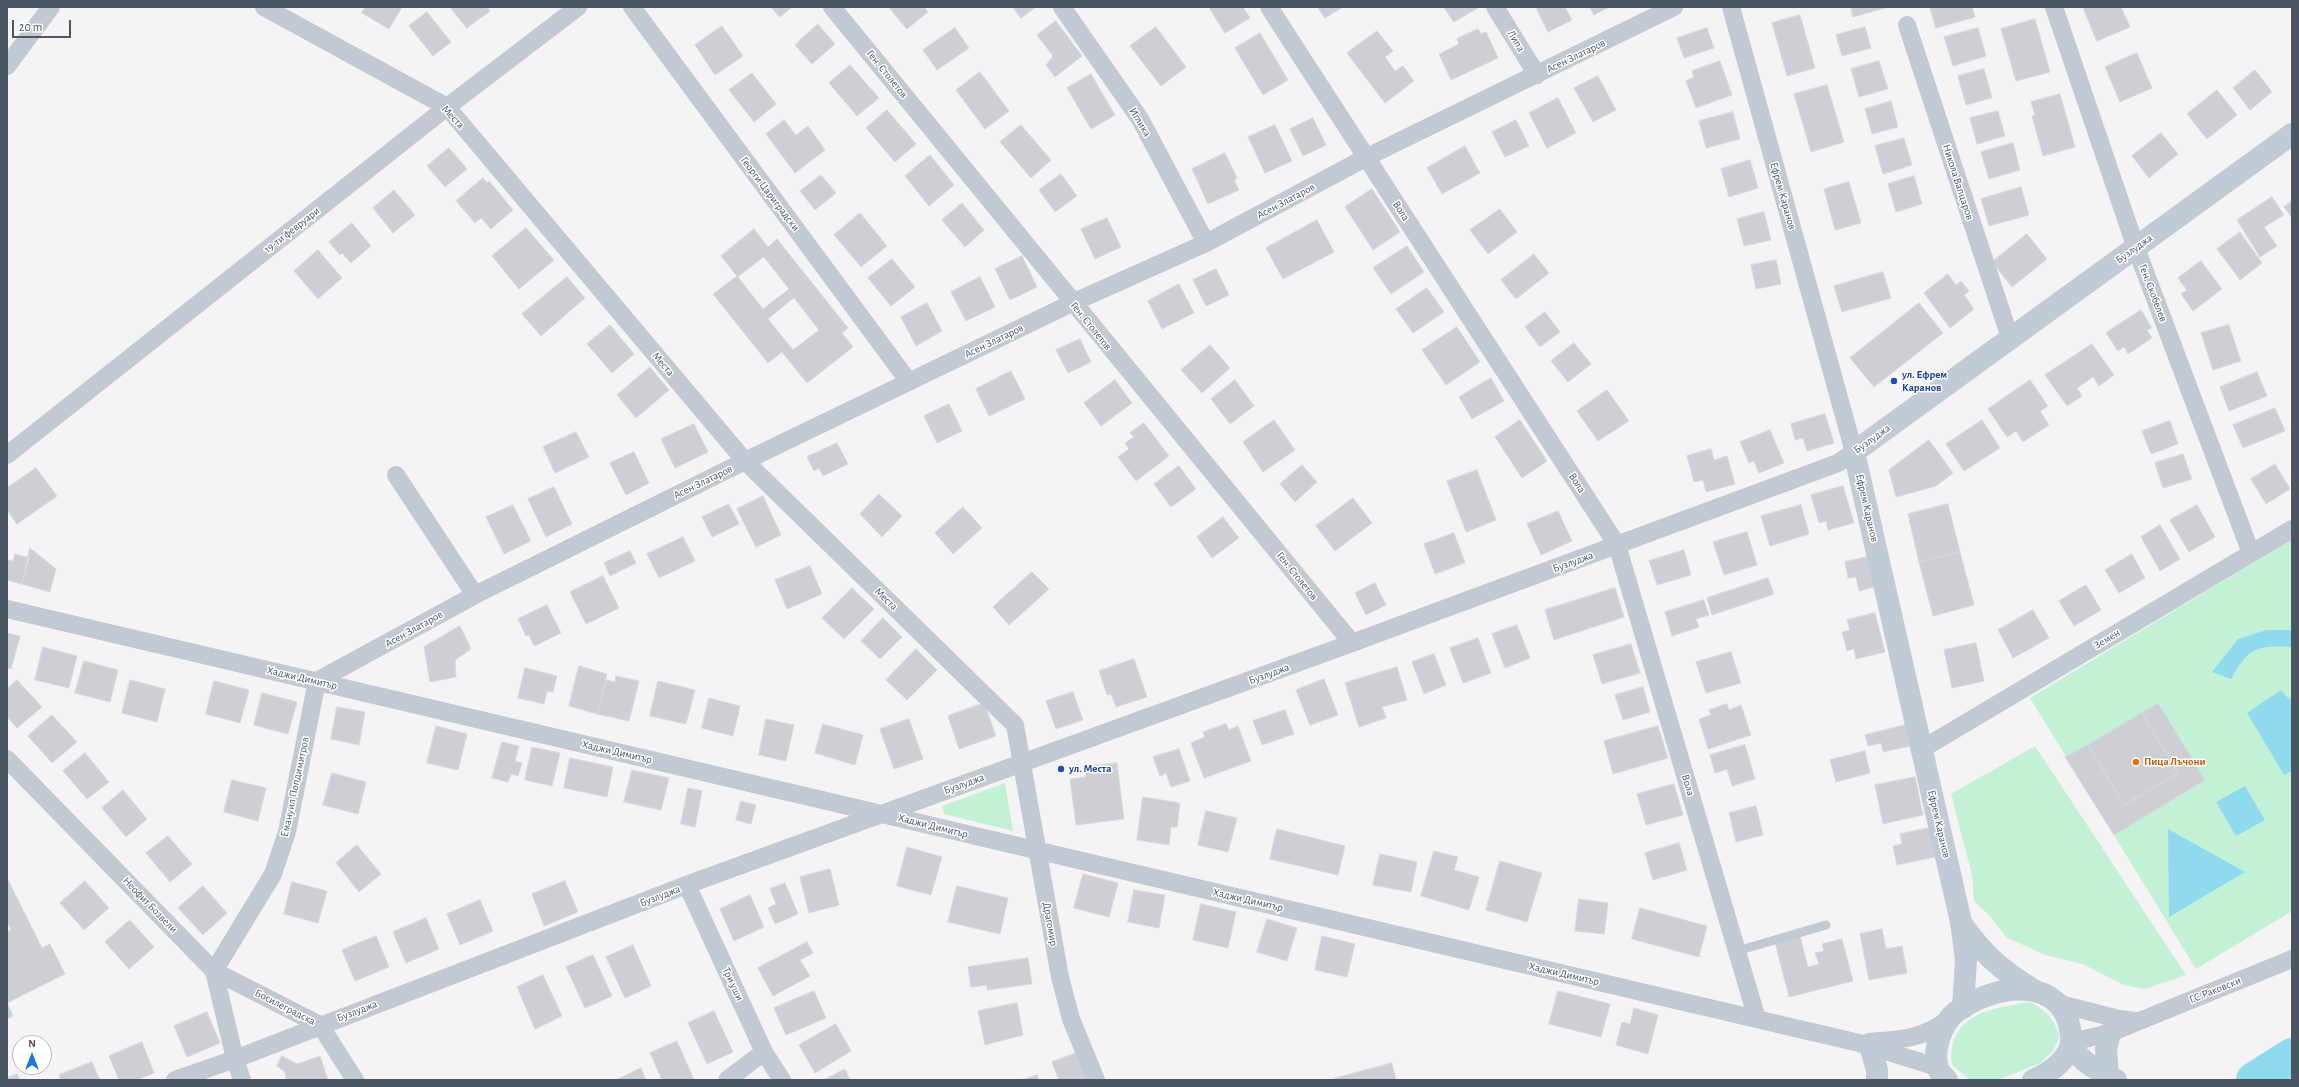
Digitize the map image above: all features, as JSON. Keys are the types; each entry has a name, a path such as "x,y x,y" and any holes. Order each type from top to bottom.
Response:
{"street":[{"path":"7,66 51,7"},
{"name":"Места","path":"264,7 447,107 745,461 1015,725 1022,764"},
{"name":"19-ти февруари","path":"7,455 447,107 557,15 578,7"},
{"name":"Георги Цариградски","path":"632,7 909,382"},
{"name":"Ген. Столетов","path":"832,7 1072,303 1352,643"},
{"name":"Иглика","path":"1062,7 1140,119 1206,243"},
{"name":"Вола","path":"1269,7 1617,545 1757,1019"},
{"name":"Липа","path":"1495,7 1537,75"},
{"name":"Асен Златаров","path":"317,682 475,595 745,461 1072,303 1206,243 1367,158 1674,7"},
{"name":"Ефрем Каранов","path":"1731,7 1854,452 1961,922 1966,960 1956,1014 1938,1046 1939,1075"},
{"name":"Ген. Скобелев","path":"2054,7 2136,248 2251,553"},
{"name":"Никола Вапцаров","path":"1907,25 2010,338"},
{"name":"Бузлуджа","path":"175,1080 235,1059 687,885 1022,764 1838,463 2292,134"},
{"path":"396,475 475,595"},
{"name":"Земен","path":"1922,748 2292,529"},
{"name":"Хаджи Димитър","path":"7,609 1864,1044"},
{"name":"Емануил Попдимитров","path":"214,971 273,874 287,832 317,682"},
{"name":"Неофит Бозвели","path":"7,759 214,971"},
{"name":"Драгомир","path":"1022,764 1060,977 1071,1019 1096,1080"},
{"name":"Три уши","path":"687,885 764,1052 782,1080"},
{"path":"1961,922 1979,948 2008,974 2032,989 2051,997 2066,1015 2071,1044 2080,1060 2094,1070 2112,1078"},
{"name":"Г.С.Раковски","path":"2071,1044 2110,1034 2137,1021 2292,959"},
{"path":"214,971 235,1059 242,1080"},
{"name":"Босилеградска","path":"214,971 320,1025 356,1080"},
{"path":"1864,1044 1910,1039 1932,1032 1956,1014 1994,994 2013,990 2032,989"},
{"path":"2056,1003 2119,1019 2137,1021"},
{"path":"2110,1034 2106,1049 2112,1078"},
{"path":"1864,1044 1939,1075"},
{"path":"1864,1044 1877,1070 1877,1080"},
{"path":"2049,1078 2063,1060 2071,1044"},
{"path":"728,1080 764,1052"}],"lane":[{"path":"1737,951 1826,925"}],"green space":[{"path":"2292,539 2292,911 2196,969 2030,698"},
{"path":"2035,746 2186,975 2144,989 2124,985 2083,964 2045,955 2006,937 1991,917 1974,901 1972,875 1951,794"},
{"path":"1005,783 1013,831 944,814 942,806"},
{"path":"2030,1002 2046,1012 2055,1024 2060,1037 2053,1051 2040,1063 1998,1080 1970,1080 1952,1065 1952,1048 1956,1035 1964,1025 1974,1017 1987,1011"}],"water":[{"path":"2266,630 2292,630 2292,647 2269,647 2254,651 2243,661 2231,679 2212,672 2238,639"},
{"path":"2281,690 2287,697 2292,699 2292,771 2284,775 2247,713"},
{"path":"2245,786 2265,820 2236,836 2216,802"},
{"path":"2168,829 2245,872 2169,917"}],"building":[{"path":"365,7 402,7 389,29 362,13"},
{"path":"450,7 487,7 490,11 467,28"},
{"path":"771,7 792,7 780,17"},
{"path":"889,7 924,7 928,12 907,29"},
{"path":"1013,7 1036,7 1021,18"},
{"path":"1209,7 1243,7 1250,18 1225,33"},
{"path":"1318,7 1343,7 1325,18"},
{"path":"1444,7 1478,7 1478,8 1454,22"},
{"path":"1536,7 1565,7 1572,20 1548,32"},
{"path":"1590,7 1609,7 1594,15"},
{"path":"1851,7 1889,7 1853,17"},
{"path":"1930,7 1972,7 1975,17 1936,28"},
{"path":"2083,7 2121,7 2130,27 2097,41"},
{"path":"427,12 451,42 433,56 409,26"},
{"path":"1800,15 1815,68 1787,76 1772,23"},
{"path":"2035,19 2050,72 2016,81 2001,29"},
{"path":"1056,21 1082,56 1055,77 1046,65 1053,56 1037,35"},
{"path":"818,24 835,44 812,64 795,45"},
{"path":"722,26 743,56 715,75 695,45"},
{"path":"1156,27 1186,67 1161,86 1130,46"},
{"path":"1865,27 1871,48 1842,56 1836,35"},
{"path":"955,28 969,48 937,70 923,50"},
{"path":"1707,28 1714,48 1684,58 1677,38"},
{"path":"1978,28 1986,56 1953,66 1944,37"},
{"path":"1478,29 1481,34 1486,32 1498,58 1451,80 1439,54 1459,44 1457,39"},
{"path":"1377,31 1393,51 1385,57 1395,71 1403,66 1414,81 1385,103 1347,53"},
{"path":"1260,33 1288,80 1263,95 1235,48"},
{"path":"2137,53 2152,88 2120,102 2105,67"},
{"path":"1720,61 1732,95 1696,108 1686,81 1694,77 1692,71"},
{"path":"1879,61 1888,89 1859,97 1851,69"},
{"path":"850,65 879,98 857,116 829,83"},
{"path":"1984,69 1992,98 1966,105 1958,76"},
{"path":"2255,70 2272,92 2250,110 2233,88"},
{"path":"980,72 1009,111 985,129 956,90"},
{"path":"752,73 776,104 754,122 729,90"},
{"path":"1091,74 1115,115 1091,129 1067,88"},
{"path":"1598,76 1616,110 1593,122 1574,88"},
{"path":"1827,85 1844,142 1811,152 1794,94"},
{"path":"2217,90 2237,115 2207,139 2187,114"},
{"path":"2060,94 2075,147 2043,156 2032,116 2035,115 2031,102"},
{"path":"1558,98 1576,133 1547,148 1529,113"},
{"path":"1891,101 1898,127 1872,134 1865,109"},
{"path":"887,110 916,144 895,162 866,128"},
{"path":"1998,111 2005,136 1977,144 1970,118"},
{"path":"1733,112 1740,139 1706,148 1699,121"},
{"path":"1313,118 1326,145 1303,156 1290,129"},
{"path":"784,120 796,135 808,126 825,150 795,173 766,134"},
{"path":"1516,120 1529,146 1505,157 1492,132"},
{"path":"1021,125 1051,160 1031,178 1000,142"},
{"path":"1275,125 1292,161 1265,173 1248,137"},
{"path":"2161,133 2178,154 2149,178 2132,156"},
{"path":"1904,138 1912,165 1883,174 1875,146"},
{"path":"2013,143 2020,170 1989,179 1981,152"},
{"path":"1465,146 1480,173 1442,194 1427,168"},
{"path":"449,148 467,169 445,187 427,166"},
{"path":"1225,153 1237,178 1234,180 1239,190 1208,204 1192,169"},
{"path":"930,155 954,185 929,206 905,176"},
{"path":"1750,160 1758,188 1729,197 1721,169"},
{"path":"1061,174 1077,196 1055,212 1039,190"},
{"path":"821,175 836,193 815,210 800,191"},
{"path":"1914,176 1922,204 1896,212 1888,184"},
{"path":"483,178 487,183 489,181 513,210 491,229 481,218 475,223 456,201"},
{"path":"1849,182 1861,223 1835,230 1824,189"},
{"path":"2021,187 2029,215 1989,226 1981,199"},
{"path":"1372,189 1400,232 1373,250 1345,207"},
{"path":"394,190 415,215 393,233 373,208"},
{"path":"2272,197 2284,215 2264,227 2277,246 2260,257 2237,220"},
{"path":"2292,201 2292,218 2284,207"},
{"path":"962,203 984,230 965,247 942,220"},
{"path":"1500,209 1517,232 1488,254 1470,230"},
{"path":"1764,212 1771,240 1744,246 1737,219"},
{"path":"860,213 887,246 861,267 834,235"},
{"path":"1107,218 1121,247 1095,259 1081,229"},
{"path":"1317,220 1334,252 1283,279 1266,248"},
{"path":"352,223 371,246 351,263 342,253 340,255 329,242"},
{"path":"526,228 554,260 519,289 492,256"},
{"path":"754,229 768,247 777,239 848,328 842,333 853,347 807,383 782,352 768,363 713,294 737,276 721,256","holes":["764,257 789,289 763,309 738,277","794,298 819,330 793,350 768,319"]},
{"path":"2240,232 2262,263 2240,280 2217,249"},
{"path":"2027,234 2047,259 2012,287 1992,262"},
{"path":"1407,246 1424,272 1391,294 1373,268"},
{"path":"318,250 342,278 318,299 294,271"},
{"path":"1534,254 1549,273 1516,299 1501,280"},
{"path":"1022,256 1037,287 1010,300 995,269"},
{"path":"892,259 915,287 891,306 868,278"},
{"path":"1776,260 1781,284 1756,289 1751,265"},
{"path":"2201,261 2222,289 2193,311 2181,294 2187,290 2178,278"},
{"path":"1216,269 1229,295 1206,306 1193,280"},
{"path":"1883,272 1891,298 1842,312 1834,286"},
{"path":"1948,274 1956,285 1961,281 1969,291 1964,295 1974,309 1950,328 1924,293"},
{"path":"567,277 585,298 541,336 522,314"},
{"path":"980,277 995,307 966,321 951,292"},
{"path":"1179,284 1194,313 1162,329 1148,301"},
{"path":"1427,288 1444,312 1413,333 1396,309"},
{"path":"927,303 942,331 916,346 901,317"},
{"path":"1919,303 1943,333 1874,387 1850,358"},
{"path":"2141,310 2152,328 2147,330 2152,338 2128,354 2124,347 2118,351 2106,333"},
{"path":"1545,312 1560,332 1540,347 1525,327"},
{"path":"610,325 634,354 612,373 587,344"},
{"path":"2229,325 2241,361 2213,370 2201,333"},
{"path":"1457,327 1480,362 1446,385 1422,350"},
{"path":"1080,339 1091,362 1068,373 1056,350"},
{"path":"1574,343 1591,364 1568,382 1551,361"},
{"path":"2092,344 2114,375 2099,386 2093,377 2077,388 2082,396 2067,406 2045,375"},
{"path":"1210,345 1230,368 1202,393 1181,370"},
{"path":"650,367 669,390 636,418 617,395"},
{"path":"1011,371 1025,399 989,416 976,389"},
{"path":"2257,372 2267,396 2229,411 2220,387"},
{"path":"1491,378 1504,401 1472,419 1459,397"},
{"path":"1115,380 1132,403 1101,426 1084,403"},
{"path":"1235,380 1254,406 1230,424 1211,399"},
{"path":"2030,380 2048,406 2040,411 2049,425 2023,442 2016,431 2007,437 1988,409"},
{"path":"1607,390 1629,421 1598,441 1577,411"},
{"path":"949,404 962,431 937,443 924,416"},
{"path":"2275,408 2285,431 2243,448 2233,425"},
{"path":"1825,414 1834,443 1807,451 1803,438 1795,440 1791,424"},
{"path":"1274,420 1295,450 1263,472 1243,442"},
{"path":"1520,420 1547,461 1522,478 1495,437"},
{"path":"1982,420 2000,448 1964,471 1946,444"},
{"path":"2170,421 2178,444 2151,454 2142,431"},
{"path":"1144,423 1169,456 1136,481 1118,457 1129,449 1125,443 1134,437 1130,433"},
{"path":"694,424 708,452 675,468 661,439"},
{"path":"1770,430 1784,463 1759,473 1754,461 1749,463 1740,442"},
{"path":"576,432 589,457 555,473 543,447"},
{"path":"1929,440 1953,473 1936,486 1896,497 1889,470"},
{"path":"837,443 848,464 823,476 819,468 814,471 807,457"},
{"path":"1711,449 1714,460 1727,456 1735,484 1706,492 1703,480 1694,482 1687,456"},
{"path":"634,452 649,483 626,495 610,463"},
{"path":"2183,454 2192,479 2163,488 2155,463"},
{"path":"2275,464 2290,489 2266,504 2251,479"},
{"path":"1302,465 1317,482 1295,502 1280,484"},
{"path":"1179,466 1196,489 1171,507 1154,484"},
{"path":"36,468 57,496 17,524 7,510 7,488"},
{"path":"1477,470 1496,520 1466,532 1447,481"},
{"path":"1843,486 1854,523 1828,530 1826,521 1819,523 1811,495"},
{"path":"554,487 572,524 546,537 528,499"},
{"path":"879,494 902,516 882,537 860,514"},
{"path":"763,496 781,535 756,547 737,509"},
{"path":"1353,498 1372,523 1335,551 1316,526"},
{"path":"729,504 739,524 712,537 702,517"},
{"path":"1948,504 1960,552 1919,562 1908,514"},
{"path":"513,505 531,541 504,554 486,517"},
{"path":"1801,505 1809,534 1770,546 1761,516"},
{"path":"2197,505 2215,537 2189,552 2170,520"},
{"path":"963,507 982,528 953,554 935,533"},
{"path":"1558,511 1572,541 1541,555 1527,524"},
{"path":"1223,517 1239,538 1212,558 1197,537"},
{"path":"2160,525 2180,559 2160,571 2141,537"},
{"path":"1747,532 1757,565 1724,575 1713,542"},
{"path":"1454,533 1465,563 1435,574 1424,544"},
{"path":"683,537 695,561 659,578 647,554"},
{"path":"30,548 56,569 50,592 22,584"},
{"path":"1684,550 1691,575 1657,585 1649,561"},
{"path":"630,551 636,563 610,576 604,563"},
{"path":"1960,552 1974,605 1933,616 1919,562"},
{"path":"15,554 29,558 22,584 7,580 7,560 13,561"},
{"path":"2132,554 2145,578 2119,593 2105,570"},
{"path":"1867,557 1874,587 1859,591 1856,577 1848,578 1845,562"},
{"path":"810,566 822,594 787,609 775,580"},
{"path":"1032,572 1049,589 1009,625 993,607"},
{"path":"603,576 619,608 586,624 570,592"},
{"path":"1768,578 1774,594 1712,615 1707,598"},
{"path":"1375,583 1386,605 1366,615 1355,593"},
{"path":"2086,585 2101,610 2074,626 2059,601"},
{"path":"852,588 874,609 844,639 822,618"},
{"path":"1615,588 1624,617 1554,640 1545,610"},
{"path":"1704,600 1709,615 1696,619 1699,627 1672,636 1665,612"},
{"path":"547,605 561,633 534,646 529,635 526,636 518,619"},
{"path":"2033,610 2049,638 2013,658 1998,630"},
{"path":"1875,613 1885,652 1856,659 1854,649 1847,651 1842,632 1850,630 1847,620"},
{"path":"883,618 902,637 880,659 861,641"},
{"path":"1517,625 1530,658 1505,668 1492,634"},
{"path":"460,626 471,649 455,660 456,677 430,682 424,647"},
{"path":"7,633 20,636 11,669 7,668"},
{"path":"1478,638 1491,673 1463,683 1450,648"},
{"path":"1976,643 1984,681 1952,688 1944,650"},
{"path":"1631,644 1640,673 1602,684 1593,655"},
{"path":"43,647 77,656 69,688 35,680"},
{"path":"916,649 937,670 907,700 886,680"},
{"path":"1731,652 1741,683 1706,693 1696,662"},
{"path":"1434,654 1446,685 1424,694 1412,662"},
{"path":"1134,659 1147,697 1116,707 1111,694 1107,695 1099,671"},
{"path":"84,661 118,670 110,702 75,693"},
{"path":"579,666 607,674 597,714 569,706"},
{"path":"1397,667 1407,700 1382,707 1386,718 1359,727 1345,683"},
{"path":"525,668 557,676 553,692 547,691 544,704 518,698"},
{"path":"616,676 639,681 629,721 597,714 606,680 615,682"},
{"path":"1324,679 1338,715 1310,725 1296,690"},
{"path":"17,680 42,707 17,728 7,717 7,689"},
{"path":"130,680 165,689 157,722 122,713"},
{"path":"214,681 249,690 240,723 206,714"},
{"path":"658,681 695,690 686,724 650,716"},
{"path":"1643,687 1650,712 1623,720 1615,695"},
{"path":"1073,692 1083,720 1056,729 1046,701"},
{"path":"262,693 297,702 288,734 254,725"},
{"path":"709,698 740,706 733,736 702,728"},
{"path":"984,703 996,736 959,749 948,716"},
{"path":"2158,703 2205,780 2114,835 2065,757 2088,745 2124,805 2178,773 2142,713"},
{"path":"1727,704 1729,710 1741,705 1751,735 1708,749 1699,719 1711,715 1709,710"},
{"path":"337,707 365,712 359,745 331,739"},
{"path":"1285,710 1294,734 1262,745 1253,721"},
{"path":"2142,713 2178,773 2124,805 2088,745"},
{"path":"52,715 77,742 52,763 28,736"},
{"path":"766,719 794,725 786,761 759,755"},
{"path":"909,719 923,759 894,769 880,729"},
{"path":"823,724 863,735 855,765 815,753"},
{"path":"1226,724 1229,730 1238,726 1251,761 1204,778 1191,743 1205,737 1203,732"},
{"path":"1905,725 1910,746 1883,752 1881,743 1868,746 1865,735"},
{"path":"436,726 467,734 458,770 427,763"},
{"path":"1658,726 1668,758 1613,774 1604,741"},
{"path":"502,742 519,746 515,761 522,763 518,776 511,774 508,782 492,778"},
{"path":"1745,745 1755,779 1732,786 1727,769 1715,773 1710,755"},
{"path":"532,747 560,753 552,786 525,780"},
{"path":"1179,749 1190,781 1171,787 1166,773 1160,776 1153,757"},
{"path":"1865,751 1870,773 1836,782 1830,760"},
{"path":"85,753 109,782 87,799 63,771"},
{"path":"570,758 613,767 607,797 564,788"},
{"path":"1117,763 1124,819 1076,825 1070,779 1086,777 1085,767"},
{"path":"632,770 669,778 661,810 624,802"},
{"path":"332,773 366,782 358,814 323,805"},
{"path":"1915,777 1923,815 1883,824 1875,785"},
{"path":"232,780 266,788 258,821 224,812"},
{"path":"1674,784 1683,815 1646,825 1637,794"},
{"path":"688,788 702,791 695,827 681,824"},
{"path":"123,790 147,819 126,837 102,808"},
{"path":"1143,797 1180,803 1177,827 1171,827 1169,845 1137,840"},
{"path":"741,801 756,805 751,824 736,820"},
{"path":"1756,806 1763,835 1736,842 1729,813"},
{"path":"1206,811 1237,818 1228,852 1198,845"},
{"path":"1929,828 1935,857 1897,865 1893,846 1902,844 1900,834"},
{"path":"1277,829 1345,846 1338,875 1270,859"},
{"path":"168,836 192,864 170,882 146,853"},
{"path":"1679,843 1687,870 1653,880 1645,853"},
{"path":"357,845 381,874 359,892 336,863"},
{"path":"907,847 942,857 931,895 897,886"},
{"path":"1434,851 1458,857 1454,870 1479,877 1469,910 1421,896"},
{"path":"1380,854 1417,862 1411,892 1373,885"},
{"path":"1500,861 1542,873 1527,922 1486,910"},
{"path":"830,869 839,905 809,913 800,877"},
{"path":"1083,874 1118,883 1109,917 1074,908"},
{"path":"7,878 42,948 50,944 65,974 7,1003 7,932 11,930 7,921"},
{"path":"85,881 109,908 84,930 60,903"},
{"path":"565,881 578,912 544,926 532,894"},
{"path":"292,882 327,891 318,923 284,914"},
{"path":"785,883 798,914 775,924 768,908 776,904 770,889"},
{"path":"203,886 227,913 203,935 178,908"},
{"path":"957,886 1008,898 1000,934 948,922"},
{"path":"1134,890 1165,895 1159,928 1128,922"},
{"path":"750,895 764,927 734,941 720,909"},
{"path":"1579,899 1608,903 1604,934 1575,931"},
{"path":"480,900 493,931 460,945 447,914"},
{"path":"1201,904 1236,912 1228,948 1193,940"},
{"path":"1640,908 1707,926 1699,957 1632,939"},
{"path":"426,918 439,949 406,963 393,932"},
{"path":"1267,919 1297,928 1287,961 1257,952"},
{"path":"130,920 154,947 129,969 105,942"},
{"path":"1882,929 1886,949 1902,946 1907,973 1869,980 1860,934"},
{"path":"376,936 389,967 355,981 342,950"},
{"path":"1322,936 1355,944 1347,977 1315,970"},
{"path":"1800,936 1808,967 1819,964 1815,953 1824,951 1822,944 1842,939 1853,981 1789,997 1775,942"},
{"path":"807,942 813,953 800,960 810,976 773,996 758,968"},
{"path":"633,945 651,986 625,998 606,957"},
{"path":"593,955 612,996 585,1008 566,967"},
{"path":"1028,958 1032,984 987,990 987,985 971,987 968,967"},
{"path":"543,975 562,1016 535,1029 517,987"},
{"path":"814,991 826,1018 786,1035 774,1008"},
{"path":"1558,991 1610,1004 1601,1037 1549,1024"},
{"path":"7,1003 13,1016 7,1019"},
{"path":"1017,1003 1023,1035 985,1045 978,1011"},
{"path":"1634,1008 1658,1015 1648,1054 1616,1045 1622,1022 1630,1024"},
{"path":"714,1011 733,1052 707,1064 688,1023"},
{"path":"207,1012 220,1043 187,1057 174,1026"},
{"path":"836,1024 851,1051 815,1073 799,1045"},
{"path":"677,1041 694,1080 662,1080 650,1053"},
{"path":"142,1042 154,1073 137,1080 119,1080 109,1056"},
{"path":"1079,1052 1090,1080 1059,1080 1052,1062"},
{"path":"282,1056 297,1064 320,1056 328,1080 286,1080 285,1072 277,1066"},
{"path":"92,1062 100,1080 61,1080 59,1075"},
{"path":"1392,1063 1396,1080 1333,1080 1333,1079"},
{"path":"641,1068 646,1080 616,1080"},
{"path":"845,1069 850,1080 824,1080"},
{"path":"18,1075 20,1080 7,1080 7,1078"},
{"path":"1037,1075 1039,1080 1022,1080"}],"waterway":[{"path":"2254,1080 2292,1056"}],"place":[{"name":"ул. Ефрем Каранов","path":"1894,381"},
{"name":"Пица Лъчони","path":"2136,762"},
{"name":"ул. Места","path":"1061,769"}]}
